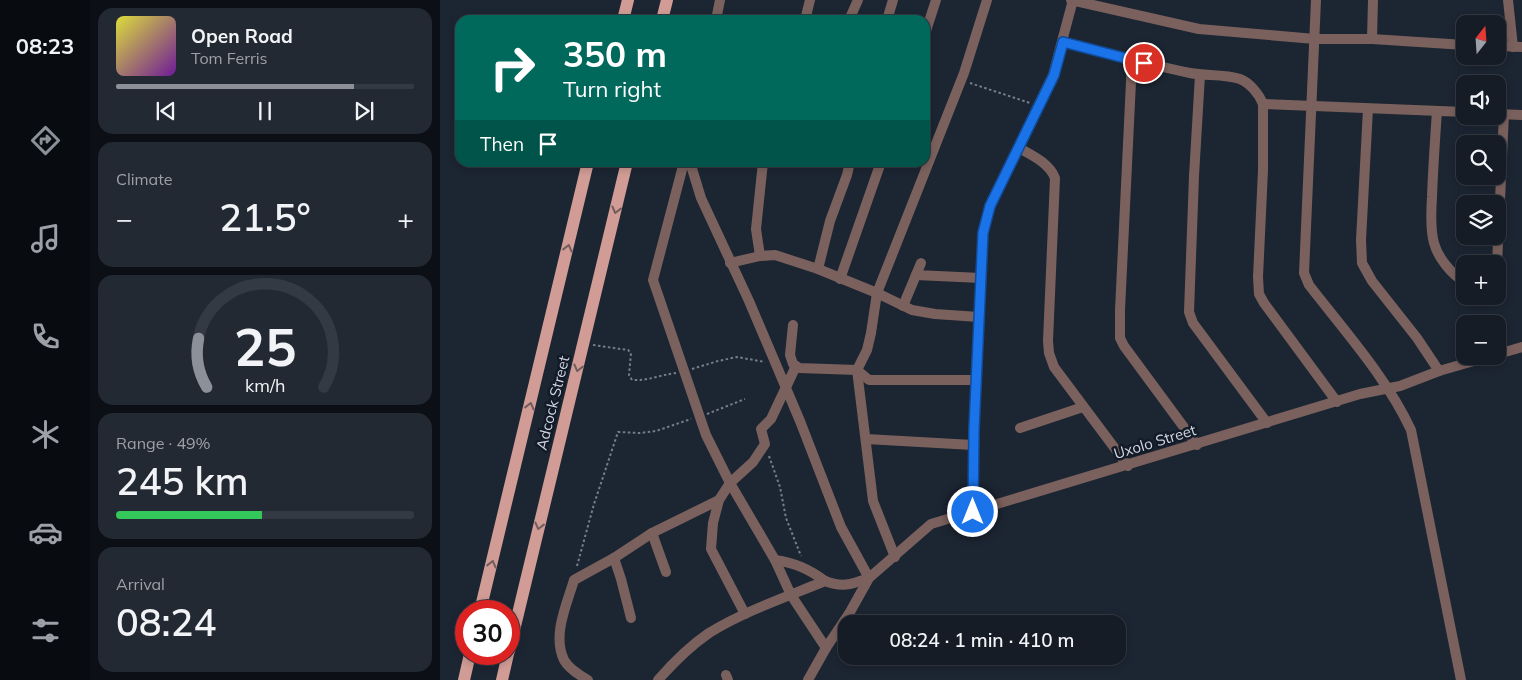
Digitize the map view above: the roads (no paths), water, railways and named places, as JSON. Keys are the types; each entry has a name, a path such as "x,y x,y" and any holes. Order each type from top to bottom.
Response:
{"main road":[{"path":"624,15 628,0"},
{"path":"663,15 667,0"},
{"name":"Adcock Street","path":"483,600 587,167"},
{"name":"Adcock Street","path":"520,603 626,167"},
{"path":"464,680 467,665"},
{"name":"Adcock Street","path":"502,680 505,665"}],"street":[{"path":"717,15 720,0"},
{"path":"806,15 810,0"},
{"path":"851,15 858,0"},
{"path":"889,15 894,0"},
{"path":"930,19 936,0"},
{"path":"930,157 961,79 987,0"},
{"path":"973,512 973,445 983,233 987,216 1054,75 1072,0 1199,29 1315,39 1372,39 1456,44"},
{"path":"1316,0 1304,273 1309,285 1388,387 1405,417 1415,448 1461,680"},
{"path":"1372,0 1372,39"},
{"path":"1508,0 1518,47"},
{"path":"1063,42 1132,61 1200,74 1240,79 1255,91 1263,104 1264,170 1258,277 1259,294 1270,313 1337,402"},
{"path":"1132,61 1120,338 1197,445"},
{"path":"1200,74 1194,168 1189,312 1193,323 1267,423"},
{"path":"1263,104 1456,112"},
{"path":"1368,109 1361,240 1362,263 1372,281 1417,338 1439,371"},
{"path":"1437,111 1432,201 1433,239 1436,250 1456,275"},
{"path":"1506,114 1522,115"},
{"path":"1497,255 1501,125"},
{"path":"1019,148 1044,163 1050,168 1055,178 1048,353 1054,367 1128,466"},
{"path":"683,167 654,280 706,435 791,595 826,648"},
{"path":"692,167 701,198 730,264 760,324 800,421 840,527 869,578"},
{"path":"760,256 756,230 762,167"},
{"path":"818,269 830,221 849,167"},
{"path":"840,279 879,167"},
{"path":"658,680 673,663 697,643 745,614 791,595 830,583 845,586 869,578 894,558 873,500 857,370 867,350 876,293 926,167"},
{"path":"730,264 760,256 775,255 818,269 920,312 979,317"},
{"path":"903,306 920,263"},
{"path":"916,275 981,278"},
{"path":"793,325 790,355 793,364 799,368 857,370 870,380 976,380"},
{"path":"1506,352 1522,347"},
{"name":"Uxolo Street","path":"894,558 931,524 1337,402 1388,387 1400,386 1460,365"},
{"path":"745,614 711,549 714,523 720,500 730,483 753,462 765,444 761,429 771,419 796,366"},
{"path":"1020,428 1083,407"},
{"path":"866,440 973,445"},
{"path":"588,680 574,672 564,661 560,644 560,628 574,580 614,558 652,533 720,500"},
{"path":"652,533 666,572"},
{"path":"614,558 630,618"},
{"path":"774,560 790,562 806,568 845,590 853,598 855,604"},
{"path":"808,680 869,578"}]}
